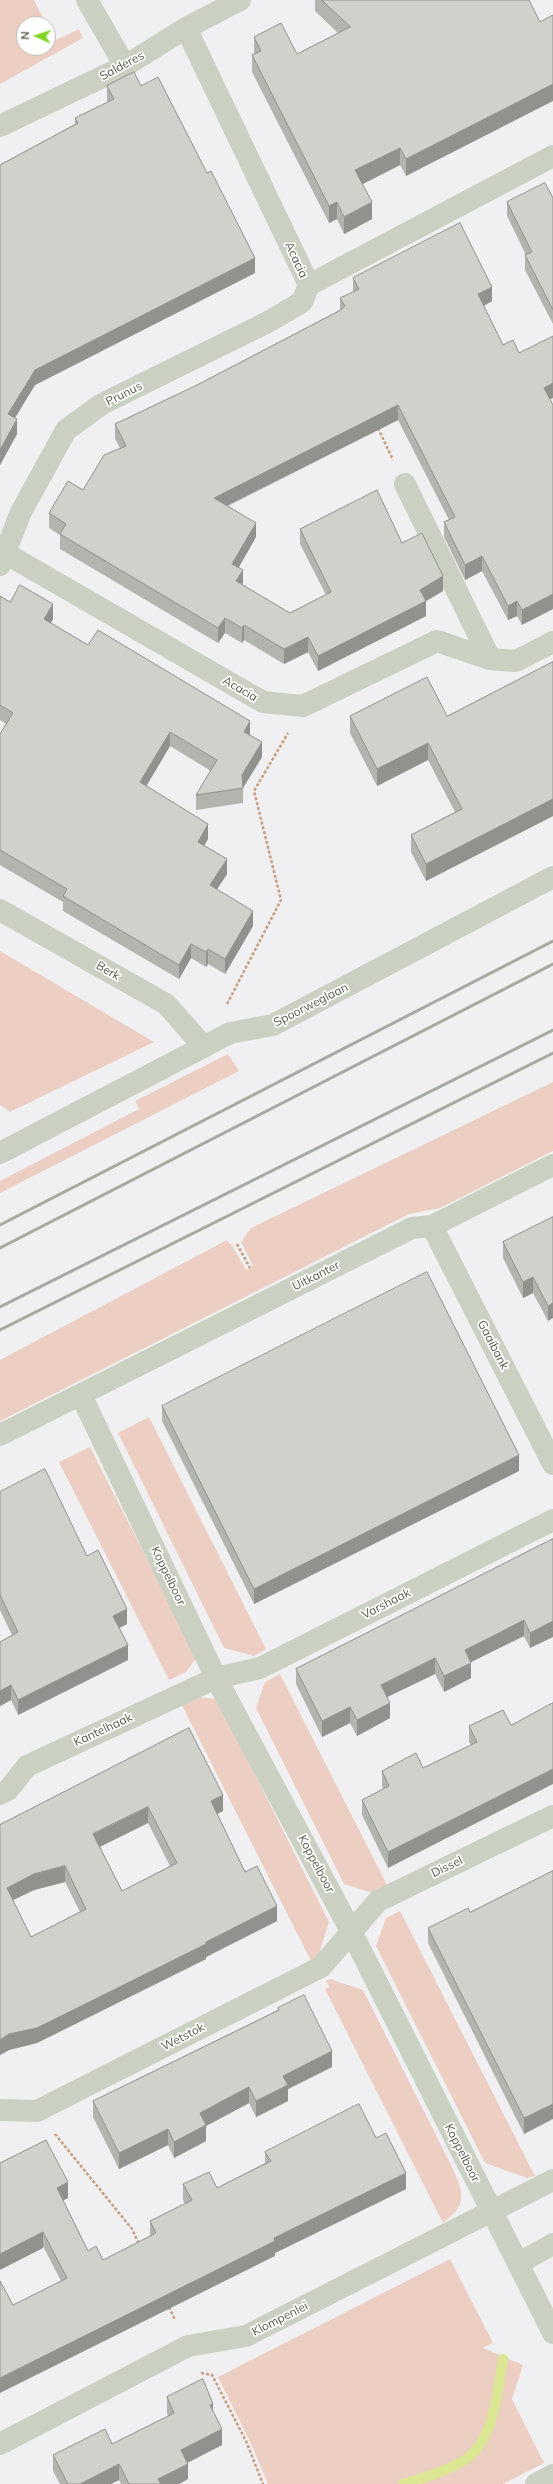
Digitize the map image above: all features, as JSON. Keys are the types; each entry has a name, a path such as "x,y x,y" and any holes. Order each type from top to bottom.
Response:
{"street":[{"path":"86,0 124,66"},
{"name":"Salderes","path":"0,126 124,66 186,28 240,0"},
{"name":"Acacia","path":"186,28 309,285 553,156"},
{"name":"Prunus","path":"3,559 21,512 66,430 102,404 268,322 302,302 309,285"},
{"path":"405,484 490,660"},
{"name":"Acacia","path":"3,559 263,702 303,706"},
{"path":"303,706 437,641 490,660 516,661 553,642"},
{"name":"Spoorweglaan","path":"0,1153 230,1033 273,1025 553,877"},
{"name":"Berk","path":"0,910 166,1004 204,1047"},
{"name":"Uitkanter","path":"0,1435 400,1234 418,1227 432,1226 553,1165"},
{"name":"Gaaibank","path":"432,1226 553,1464"},
{"name":"Koppelboor","path":"81,1394 216,1678 352,1933 553,2333"},
{"name":"Varshaak","path":"216,1678 260,1668 553,1520"},
{"name":"Kantelhaak","path":"0,1794 8,1790 27,1766 216,1678"},
{"name":"Dissel","path":"352,1933 378,1901 553,1816"},
{"name":"Wetstok","path":"0,2110 37,2111 321,1967 352,1933"},
{"path":"491,2212 553,2180"},
{"name":"Klompenlei","path":"0,2444 188,2346 246,2336 491,2212"},
{"path":"518,2263 553,2244"},
{"path":"536,2484 553,2475"}],"path":[{"path":"377,427 405,484"},
{"path":"226,1005 281,900 254,791 303,706"},
{"path":"237,1244 250,1268"},
{"path":"37,2111 132,2229 142,2250"},
{"path":"168,2305 202,2374 212,2375 246,2441 263,2484"}],"shaded area":[{"path":"0,0 34,0 42,16 16,16 16,56 51,56 0,84"},
{"path":"79,29 83,38 56,53 56,40"},
{"path":"0,951 154,1042 10,1112 0,1105"},
{"path":"228,1054 239,1071 0,1193 0,1181 139,1109 135,1101"},
{"path":"553,1082 553,1151 440,1208 409,1214 0,1421 0,1360 227,1240 233,1247 246,1270 253,1266 241,1242 251,1228"},
{"path":"149,1417 266,1649 254,1656 224,1648 118,1433"},
{"path":"90,1447 197,1657 186,1672 169,1680 59,1462"},
{"path":"280,1674 387,1885 373,1893 344,1884 256,1708 265,1682"},
{"path":"196,1697 217,1699 329,1922 318,1957 311,1961 181,1703"},
{"path":"400,1911 535,2176 527,2178 485,2163 376,1946 386,1918"},
{"path":"330,1979 363,1990 455,2173 460,2189 461,2201 456,2212 443,2223 325,1989 329,1987 326,1981"},
{"path":"450,2259 493,2343 483,2348 523,2365 512,2399 544,2463 503,2484 268,2484 252,2446 218,2377"}],"building":[{"path":"322,0 529,0 540,22 553,15 553,84 406,159 400,148 355,170 372,202 344,217 337,202 329,206 252,55 261,51 254,37 281,23 297,54 350,27"},
{"path":"134,72 141,86 158,77 207,173 211,171 255,258 35,370 8,414 17,419 0,450 0,165 78,123 75,118 114,99 107,86"},
{"path":"545,183 553,198 553,310 525,255 532,252 507,202"},
{"path":"460,223 492,287 478,294 503,345 513,340 519,353 553,336 553,383 544,388 553,405 553,594 522,610 517,601 508,606 482,556 465,565 444,522 455,517 398,405 214,498 256,523 232,564 243,570 236,581 290,613 331,592 300,529 377,490 402,543 422,533 443,576 420,590 426,601 318,656 308,637 284,649 244,625 242,628 225,618 218,628 60,534 66,524 49,513 68,481 83,490 104,455 126,446 115,424 197,385 339,311 345,306 340,298 359,289 353,278"},
{"path":"20,585 53,604 44,619 88,645 98,630 250,721 244,732 262,742 242,775 243,788 196,795 217,760 170,732 140,782 208,824 198,842 227,859 210,885 253,911 225,959 208,949 206,952 191,944 179,965 63,896 67,889 0,850 0,734 13,713 0,705 0,596 10,602"},
{"path":"553,662 553,799 426,864 411,835 462,809 428,743 377,769 350,716 427,677 447,716"},
{"path":"553,1217 553,1303 548,1306 533,1277 523,1282 503,1242"},
{"path":"427,1272 519,1455 254,1589 162,1406"},
{"path":"45,1469 87,1556 98,1550 127,1609 113,1616 128,1645 18,1700 11,1685 0,1691 0,1642 18,1632 0,1595 0,1492"},
{"path":"553,1539 553,1621 530,1633 524,1620 465,1650 471,1663 444,1676 435,1658 381,1685 390,1703 357,1720 350,1707 322,1721 296,1669"},
{"path":"553,1703 553,1769 388,1852 362,1800 389,1786 382,1771 416,1753 423,1768 477,1742 469,1726 503,1710 511,1725"},
{"path":"189,1728 223,1795 211,1801 245,1872 257,1866 277,1906 206,1942 206,1944 37,2028 9,2034 0,2040 0,1825","holes":["148,1807 177,1863 122,1891 93,1834","65,1866 86,1909 31,1937 7,1888 34,1874"]},
{"path":"553,1871 553,2104 524,2118 428,1928 468,1908 470,1912"},
{"path":"304,1995 332,2051 283,2076 288,2085 256,2101 249,2087 200,2113 206,2125 174,2142 168,2129 119,2153 93,2101 279,2010 278,2008"},
{"path":"359,2104 376,2138 386,2133 406,2173 274,2238 275,2241 0,2378 0,2281 13,2305 67,2278 43,2232 0,2254 0,2163 46,2140 68,2182 57,2188 88,2251 96,2246 103,2260 156,2233 150,2221 192,2200 183,2184 209,2172 217,2188 271,2161 265,2152"},
{"path":"203,2379 213,2404 210,2405 222,2429 181,2450 188,2464 158,2479 161,2484 129,2484 119,2464 80,2484 68,2484 53,2455 105,2429 112,2444 174,2413 167,2397"}],"waterway":[{"path":"403,2484 448,2468 463,2461 474,2452 482,2442 493,2415 503,2359"}],"railway":[{"path":"0,1225 553,941"},
{"path":"0,1248 553,964"},
{"path":"0,1307 553,1030"},
{"path":"0,1330 553,1053"}]}
